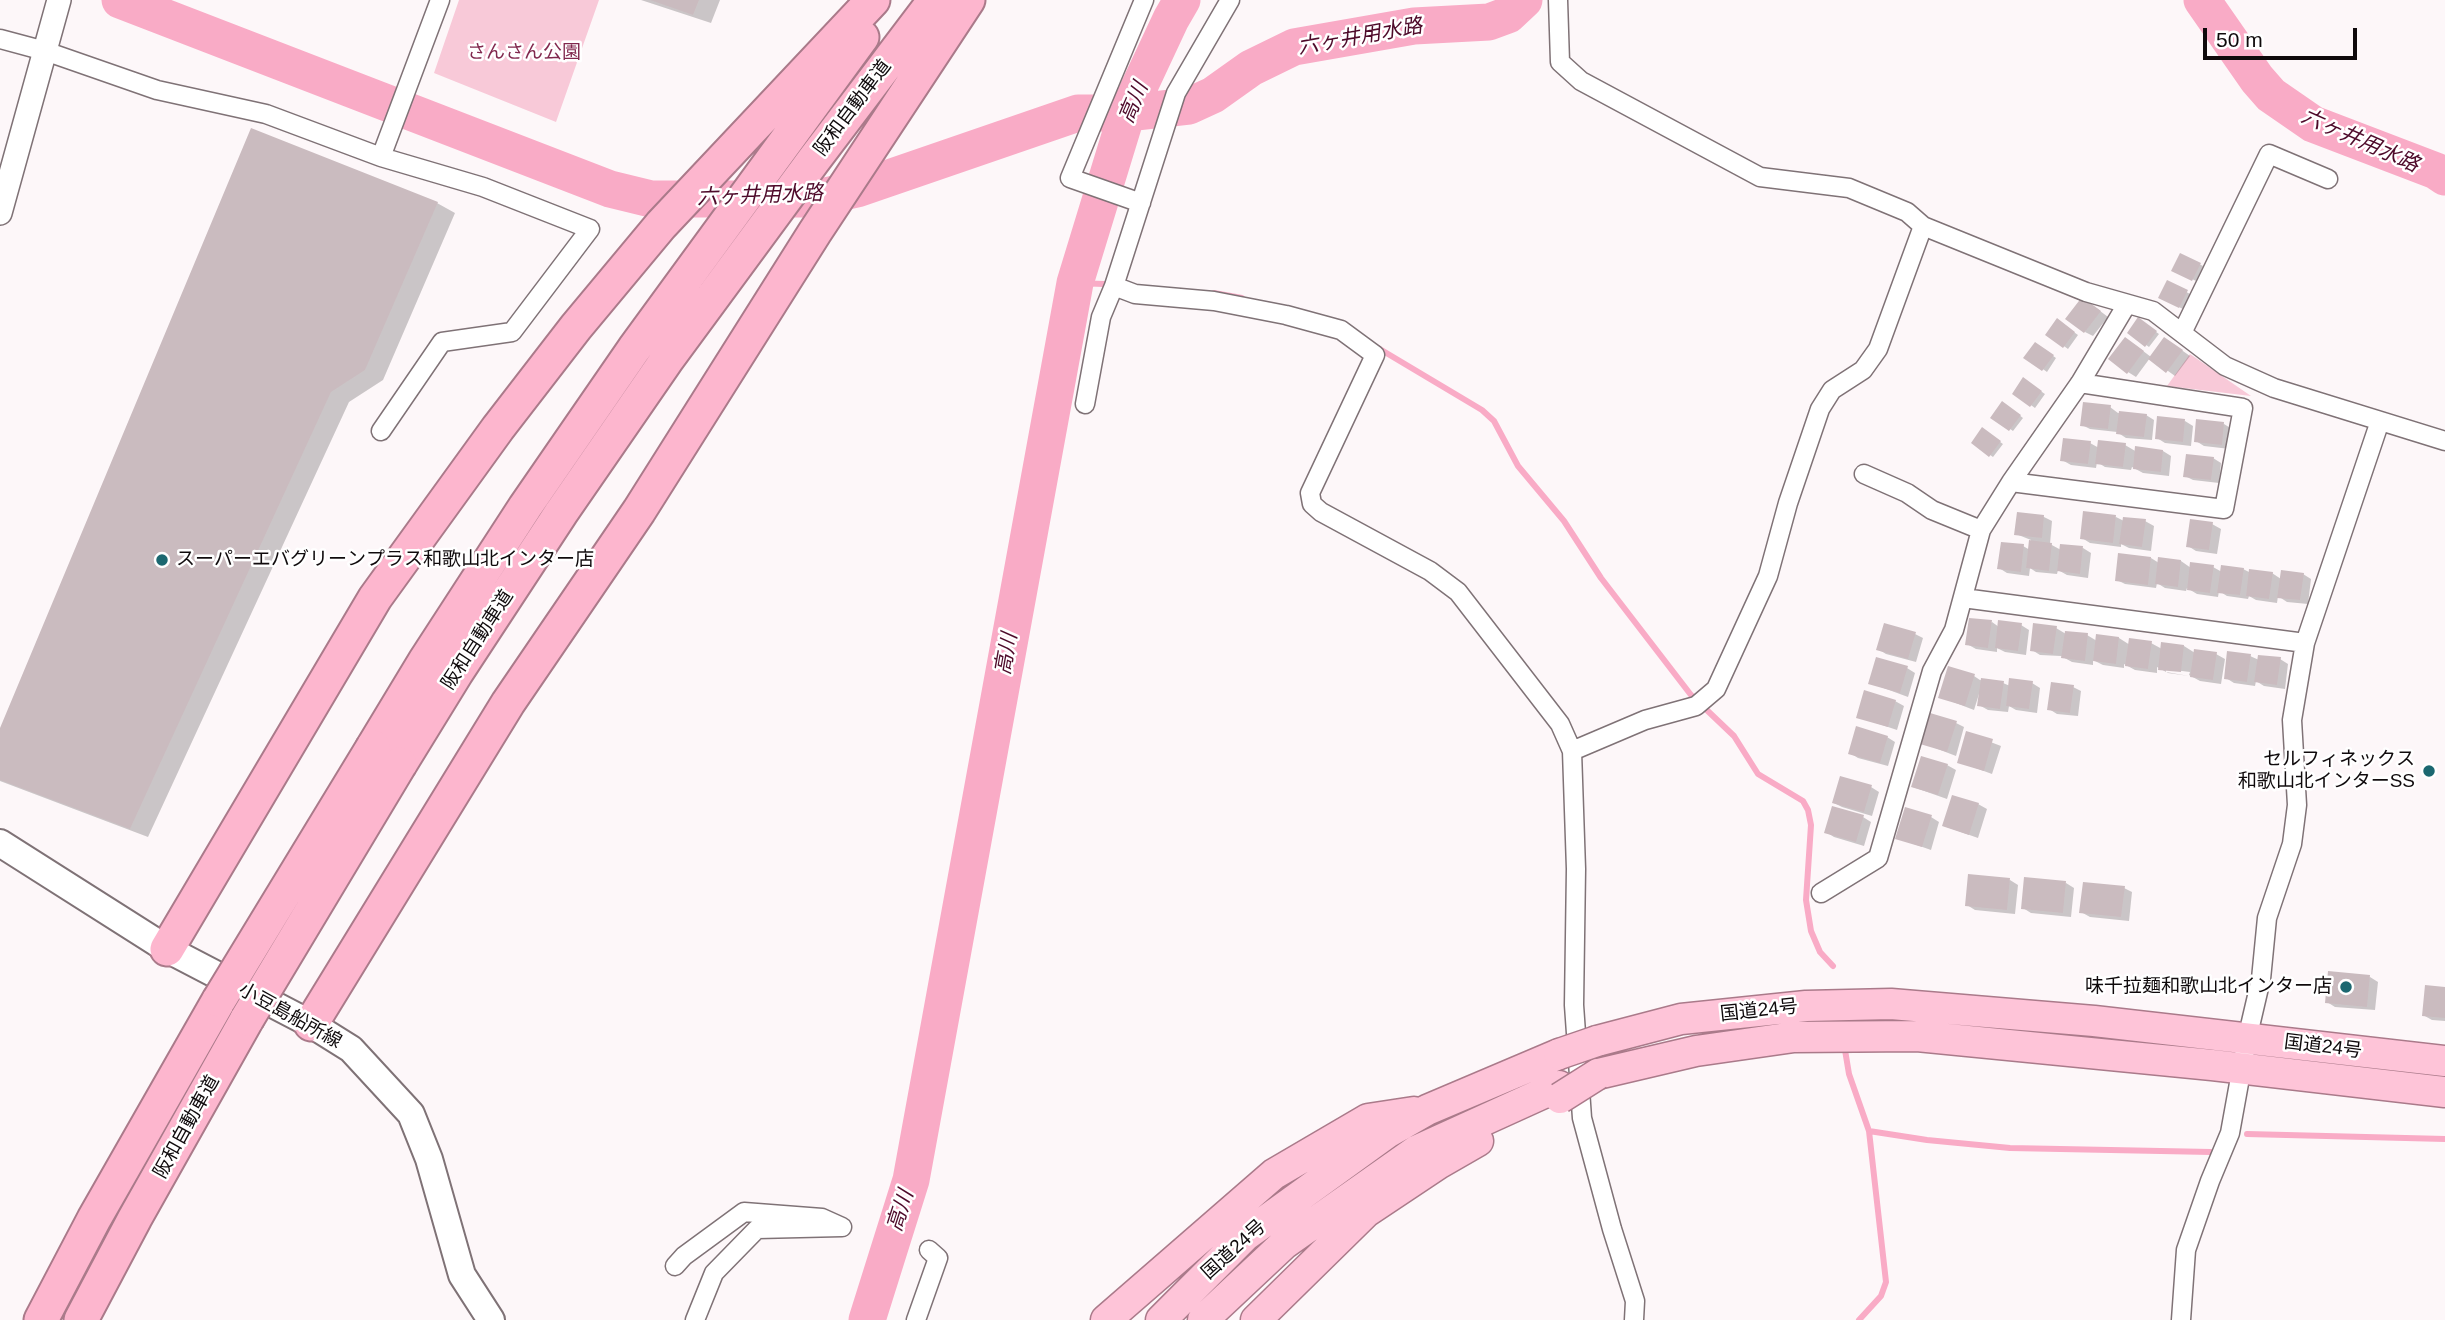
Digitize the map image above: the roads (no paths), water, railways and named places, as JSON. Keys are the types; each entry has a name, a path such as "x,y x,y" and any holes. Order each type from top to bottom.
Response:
{"highway":[{"path":"167,949 375,598 498,428 576,327 661,225 873,0"},
{"name":"阪和自動車道","path":"41,1320 94,1219 219,1000 425,661 526,507 717,232 775,158 888,0"},
{"name":"阪和自動車道","path":"81,1320 247,1019 456,673 561,513 668,358 935,0"},
{"path":"311,1024 508,703 639,511 815,232 968,0"},
{"name":"国道24号","path":"1161,1320 1246,1235 1378,1126 1427,1110 1559,1054 1681,1019 1806,1006 1891,1004 2094,1021 2445,1061"},
{"name":"国道24号","path":"1203,1320 1284,1244 1427,1157 1598,1074 1696,1051 1794,1037 1917,1036 2243,1068 2445,1092"},
{"path":"1106,1320 1274,1174 1378,1126"},
{"path":"1256,1320 1366,1212 1427,1157"}],"main road":[{"name":"小豆島船所線","path":"0,843 167,949 311,1024 351,1049 411,1114 429,1159 462,1275 491,1320"}],"street":[{"path":"0,213 59,0"},
{"path":"381,157 440,0"},
{"path":"1134,201 1070,178 1144,0"},
{"path":"1085,404 1101,317 1114,286 1134,201 1175,93 1230,0"},
{"path":"1558,0 1560,62 1581,81 1760,177 1849,188 1907,212 1923,226 2086,292 2153,311 2225,366 2274,388 2445,441"},
{"path":"0,38 157,90 266,114 381,157 483,187 590,229 512,332 442,342 381,431"},
{"path":"2182,333 2269,154 2328,179"},
{"path":"1572,751 1645,720 1699,704 1716,690 1768,576 1788,503 1820,409 1832,390 1863,370 1878,349 1923,226"},
{"path":"1114,286 1135,294 1214,301 1286,315 1341,330 1375,355 1310,493 1312,504 1321,512 1430,571 1458,592 1560,724 1572,751 1576,869 1574,1005 1582,1118 1635,1301 1634,1320"},
{"path":"1821,894 1878,858 1932,671 1954,630 1981,530 2080,383 2127,304"},
{"path":"2011,482 2224,509 2242,408 2080,383"},
{"path":"2181,1320 2186,1250 2230,1133 2261,979 2267,918 2292,844 2297,805 2292,720 2305,643 2380,421"},
{"path":"1864,474 1907,493 1933,510 1981,530"},
{"path":"1963,598 2305,643"},
{"path":"675,1266 684,1256 744,1212 822,1218 842,1227 757,1229 714,1273 695,1320"},
{"path":"916,1320 938,1258 929,1250"}],"waterway":[{"name":"六ヶ井用水路","path":"120,0 610,189 651,199 811,199 857,189 1078,113 1127,113 1189,106 1213,95 1251,68 1294,47 1414,26 1489,22 1508,15 1524,0"},
{"name":"高川","path":"867,1320 911,1180 1075,283 1127,113 1182,0"},
{"name":"六ヶ井用水路","path":"2202,0 2271,95 2313,124 2436,171 2445,177"},
{"path":"1075,283 1104,284"},
{"path":"1214,293 1242,298"},
{"path":"1378,348 1482,410 1494,421 1518,466 1564,521 1601,578 1691,695 1734,736 1758,774 1803,801 1811,825 1806,900 1811,931 1820,952 1833,966"},
{"path":"1845,1050 1849,1074 1869,1131 1886,1282 1881,1296 1859,1320"},
{"path":"1869,1131 2010,1148 2211,1152"},
{"path":"2247,1134 2445,1139"}],"place":[{"name":"スーパーエバグリーンプラス和歌山北インター店","path":"162,560"},
{"name":"セルフィネックス 和歌山北インターSS","path":"2429,771"},
{"name":"味千拉麺和歌山北インター店","path":"2346,987"}],"park label":[{"name":"さんさん公園","path":"524,53"}]}
